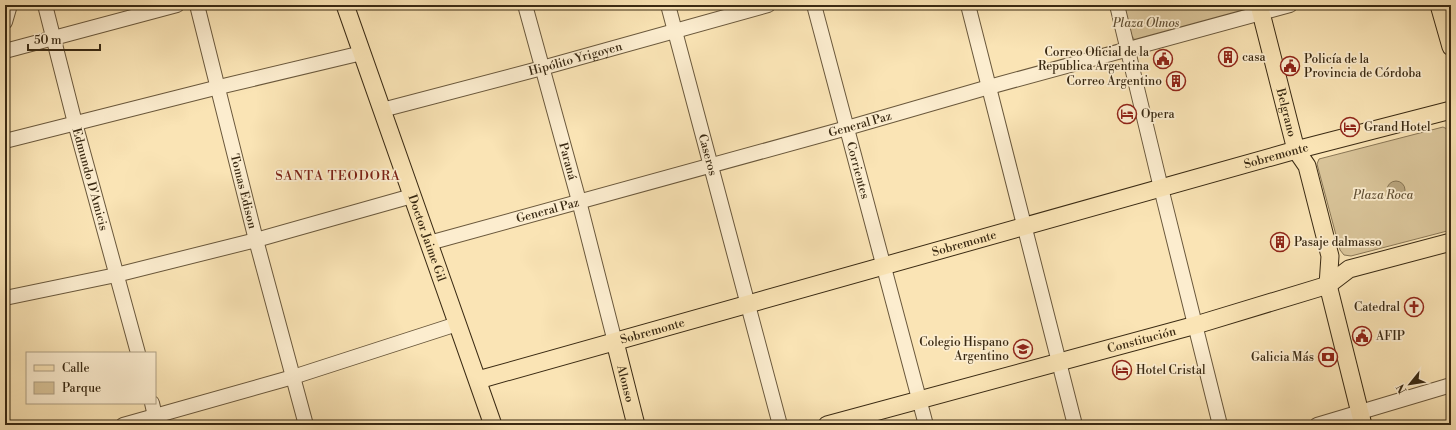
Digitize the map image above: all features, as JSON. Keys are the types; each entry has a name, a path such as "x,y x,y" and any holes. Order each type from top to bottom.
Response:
{"main road":[{"name":"Doctor Jaime Gil","path":"334,5 382,110 407,198 429,243 453,325"},
{"name":"Doctor Jaime Gil","path":"345,5 357,54 407,198 453,325 478,380 493,425"},
{"path":"1439,5 1451,47"},
{"name":"Belgrano","path":"1260,9 1296,150 1307,166 1330,256 1328,285 1362,419"},
{"name":"Sobremonte","path":"478,380 1296,150 1451,110"},
{"name":"Constitución","path":"827,425 1196,325 1328,285 1349,269 1451,242"},
{"path":"453,325 482,425"},
{"name":"Alonso","path":"615,342 636,425"}],"street":[{"path":"5,22 10,5"},
{"name":"Edmundo D'Amicis","path":"45,5 75,123 138,352"},
{"path":"5,51 177,5"},
{"name":"Tomas Edison","path":"197,5 256,240 306,425"},
{"name":"Paraná","path":"525,5 615,342"},
{"name":"Caseros","path":"668,5 780,425"},
{"name":"Hipólito Yrigoyen","path":"382,110 542,68 768,5"},
{"name":"Corrientes","path":"814,5 882,266 926,425"},
{"path":"968,5 1075,425"},
{"path":"1117,5 1220,425"},
{"name":"General Paz","path":"429,243 847,128 989,87 1128,50 1260,9 1290,5"},
{"path":"5,141 218,87 357,54"},
{"path":"5,298 116,275 256,240 407,198"},
{"path":"123,425 293,377 453,325"},
{"path":"1317,425 1362,419 1451,385"}],"green space":[{"name":"Plaza Olmos","path":"1123,5 1252,5 1252,7 1249,11 1141,41 1135,40 1130,34"},
{"name":"Plaza Roca","path":"1443,127 1451,133 1451,230 1351,256 1344,255 1340,250 1317,164 1319,159"}],"shaded area":[{"path":"1396,181 1402,184 1405,190 1402,196 1396,199 1390,196 1387,190 1390,184"}],"place":[{"name":"casa","path":"1228,57"},
{"name":"Correo Oficial de la Republica Argentina","path":"1163,59"},
{"name":"Policía de la Provincia de Córdoba","path":"1290,66"},
{"name":"Correo Argentino","path":"1176,81"},
{"name":"Opera","path":"1127,114"},
{"name":"Grand Hotel","path":"1350,127"},
{"name":"Pasaje dalmasso","path":"1280,242"},
{"name":"Catedral","path":"1414,307"},
{"name":"AFIP","path":"1362,336"},
{"name":"Colegio Hispano Argentino","path":"1023,349"},
{"name":"Galicia Más","path":"1328,357"},
{"name":"Hotel Cristal","path":"1122,370"}],"district":[{"name":"SANTA TEODORA","path":"338,175"}]}
